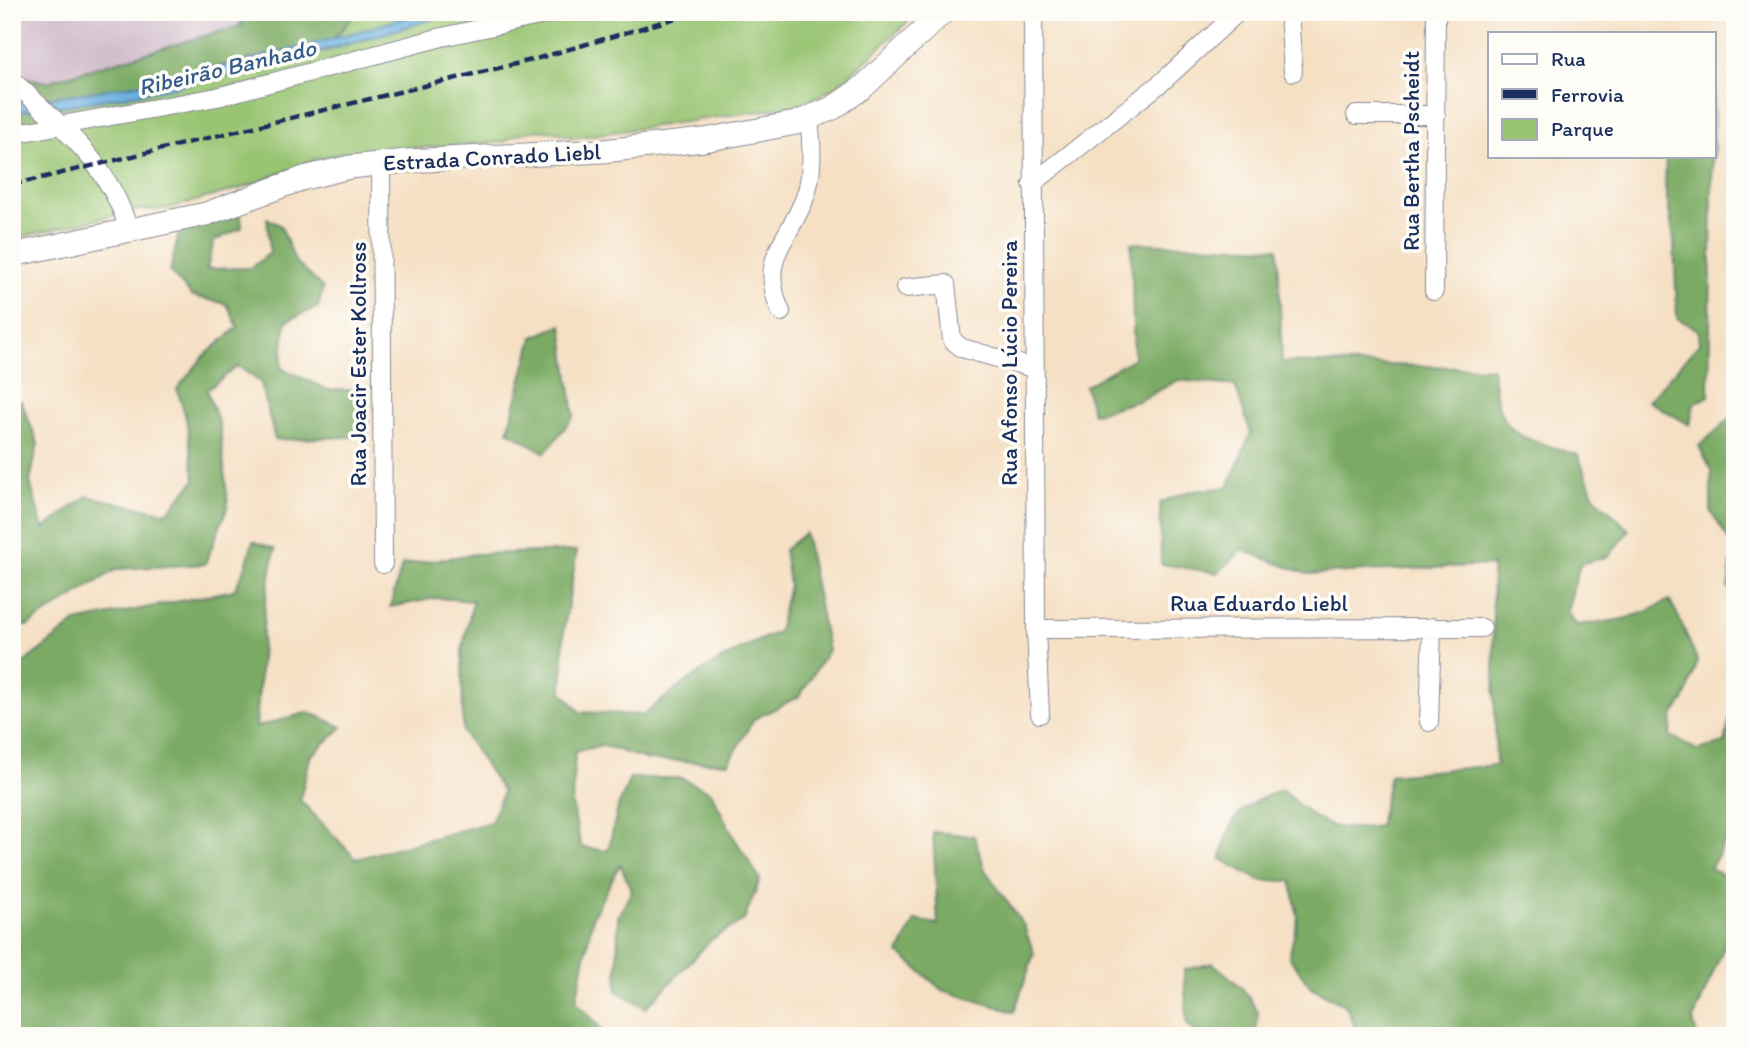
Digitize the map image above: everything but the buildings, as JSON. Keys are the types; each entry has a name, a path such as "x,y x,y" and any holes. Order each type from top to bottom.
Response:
{"main road":[{"name":"Estrada Conrado Liebl","path":"12,255 227,208 328,171 381,163 603,152 736,135 808,118 833,108 862,88 943,12"}],"street":[{"path":"12,134 55,123 217,97 442,37 556,12"},
{"name":"Rua Afonso Lúcio Pereira","path":"1033,12 1033,368 1036,629 1040,714"},
{"path":"1032,184 1161,82 1238,12"},
{"path":"1289,12 1293,72"},
{"name":"Rua Bertha Pscheidt","path":"1434,291 1436,12"},
{"path":"19,86 98,164 116,192 129,230"},
{"path":"1356,115 1436,115"},
{"path":"781,312 774,297 771,270 780,242 803,202 810,177 808,118"},
{"name":"Rua Joacir Ester Kollross","path":"381,163 383,564"},
{"path":"905,288 946,284 952,340 962,348 1033,368"},
{"path":"1429,722 1432,627"},
{"name":"Rua Eduardo Liebl","path":"1036,629 1482,628"}],"shaded area":[{"path":"12,12 232,12 243,25 46,82 12,75"}],"green space":[{"path":"232,12 356,12 333,40 129,87 12,102 12,75 46,82 243,25"},
{"path":"356,12 424,12 333,40"},
{"path":"455,12 919,12 837,86 802,105 572,138 555,132 537,131 520,134 504,142 344,153 317,159 245,187 166,209 137,210 12,239 12,134 51,108 233,75 334,49"},
{"path":"51,108 59,127 12,134 12,112"},
{"path":"1666,158 1712,158 1709,396 1694,403 1690,425 1648,401 1699,344 1698,330 1677,318 1674,240 1665,186"},
{"path":"241,215 242,228 214,241 207,269 251,268 270,253 267,218 281,226 295,261 323,288 318,307 286,321 281,368 328,390 369,390 367,436 275,440 261,383 238,366 207,390 220,427 228,506 205,564 117,569 27,626 12,624 12,403 21,401 38,443 30,482 43,529 87,496 167,513 195,480 186,418 177,389 204,356 238,327 227,304 192,296 170,272 179,232"},
{"path":"1131,243 1278,248 1282,362 1493,368 1500,409 1514,431 1526,438 1578,455 1594,496 1629,530 1609,556 1580,564 1567,611 1576,625 1624,618 1646,612 1669,600 1698,661 1685,699 1673,716 1670,735 1697,750 1725,743 1735,691 1735,825 1710,869 1735,880 1735,934 1726,942 1693,1020 1697,1036 1359,1036 1346,1006 1311,987 1289,957 1298,918 1291,881 1261,881 1221,859 1233,822 1256,801 1282,790 1316,818 1335,827 1379,826 1390,775 1496,765 1492,565 1307,574 1242,550 1218,573 1161,564 1160,503 1187,492 1228,487 1251,433 1235,386 1178,380 1141,400 1093,414 1085,386 1134,358"},
{"path":"562,325 574,416 545,453 508,431 533,337"},
{"path":"1735,414 1735,602 1728,587 1734,548 1711,512 1711,470 1699,446"},
{"path":"805,533 828,650 800,696 754,719 728,763 648,760 602,745 575,752 572,805 581,847 608,851 618,807 630,778 681,778 711,792 733,836 760,879 744,920 711,940 646,1008 617,991 618,916 632,891 620,864 593,916 576,1001 608,1036 12,1036 12,672 76,622 234,590 246,566 253,541 275,549 265,603 256,727 309,712 342,727 310,757 300,800 356,859 491,822 503,792 463,732 462,651 473,601 437,598 390,607 402,565 475,554 577,551 564,628 562,692 580,712 644,715 708,668 778,632 789,585 784,550"},
{"path":"933,832 974,836 985,870 1024,926 1034,954 1014,1012 942,990 899,953 915,920 938,924"},
{"path":"1213,963 1243,989 1258,1012 1256,1036 1198,1036 1187,1024 1184,970"}],"water":[{"name":"Ribeirão Banhado","path":"424,12 455,12 291,59 181,86 12,112 12,102 117,88 220,67"}],"railway":[{"path":"12,185 532,60 697,12"}]}
